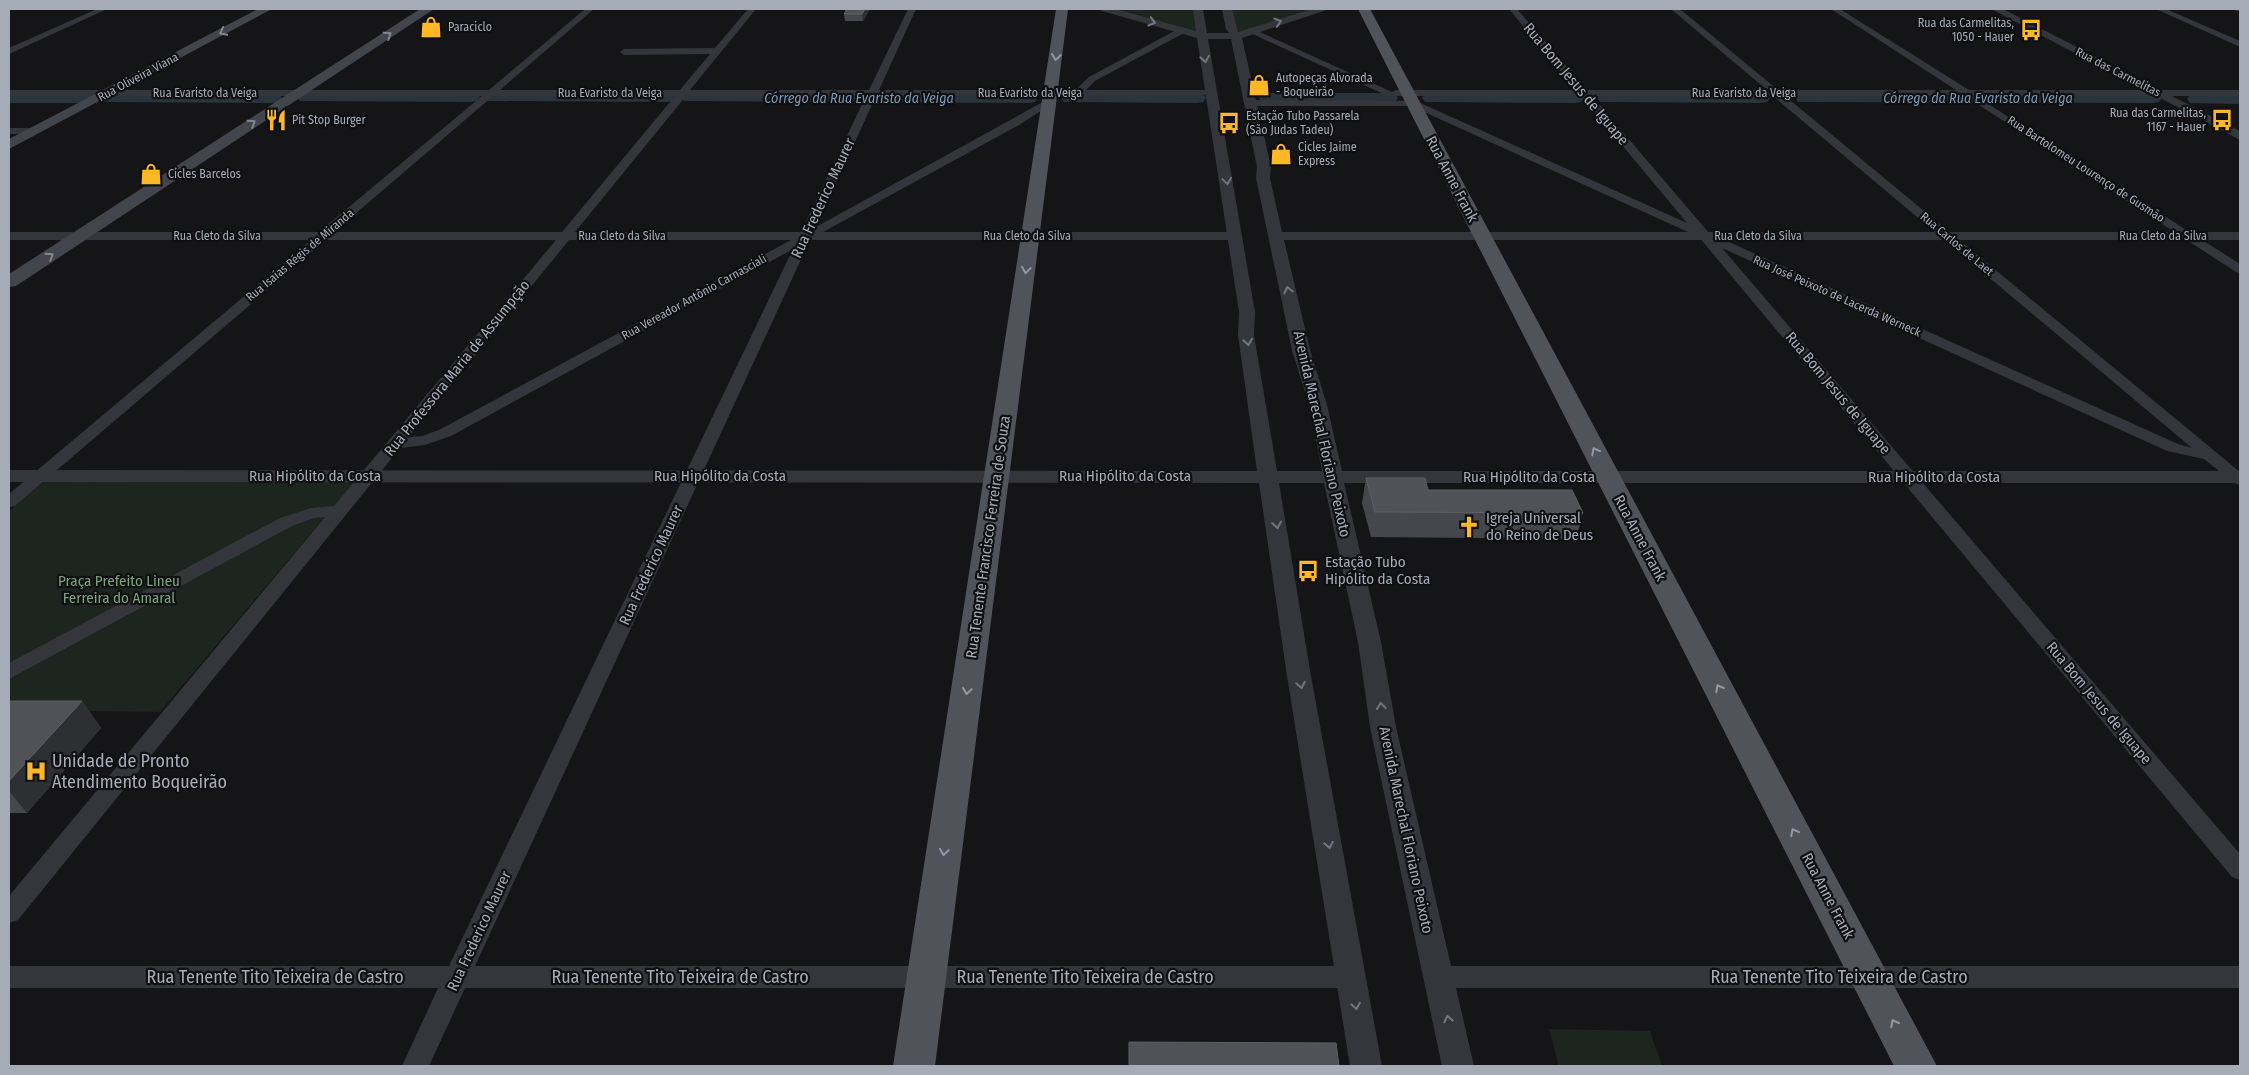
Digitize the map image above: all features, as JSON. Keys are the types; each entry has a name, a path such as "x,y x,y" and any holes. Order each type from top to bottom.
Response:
{"main road":[{"name":"Rua Oliveira Viana","path":"9,145 266,9"},
{"path":"9,282 428,9"},
{"name":"Rua Tenente Francisco Ferreira de Souza","path":"914,1066 1031,236 1056,102 1062,9"},
{"name":"Rua Anne Frank","path":"1364,9 1403,97 1483,236 1916,1066"}],"street":[{"path":"9,51 103,9"},
{"name":"Rua Isaías Régis de Miranda","path":"9,502 590,9"},
{"name":"Rua Professora Maria de Assumpção","path":"9,913 752,9"},
{"name":"Rua Frederico Maurer","path":"415,1066 912,9"},
{"path":"1105,9 1202,36 1236,36 1320,9"},
{"path":"1198,9 1247,312 1246,334 1299,676 1366,1066"},
{"name":"Avenida Marechal Floriano Peixoto","path":"1227,9 1231,29 1236,36 1264,167 1263,178 1301,350 1310,371 1377,680 1383,727 1458,1066"},
{"name":"Rua Bom Jesus de Iguape","path":"1513,9 2240,870"},
{"name":"Rua Carlos de Laet","path":"1675,9 2239,478"},
{"path":"1835,9 1967,93"},
{"name":"Rua das Carmelitas","path":"1996,9 2240,136"},
{"path":"2160,9 2240,44"},
{"name":"Rua Vereador Antônio Carnasciali","path":"1015,123 1030,121 1092,79 1181,31"},
{"name":"Rua José Peixoto de Lacerda Werneck","path":"1250,32 1403,97 2173,448 2194,454 2209,454"},
{"path":"624,52 717,51"},
{"name":"Rua Evaristo da Veiga","path":"9,93 683,93 1056,102 1211,93"},
{"name":"Rua Evaristo da Veiga","path":"1588,98 1776,93 2240,93"},
{"name":"Rua Evaristo da Veiga","path":"1249,98 1403,97"},
{"name":"Rua Evaristo da Veiga","path":"1249,98 1588,98 1721,102"},
{"path":"9,102 89,102"},
{"name":"Rua Vereador Antônio Carnasciali","path":"394,444 425,440 446,433 1056,102"},
{"name":"Rua Bartolomeu Lourenço de Gusmão","path":"2176,102 1982,102 2240,268"},
{"path":"2176,102 2240,102"},
{"path":"9,131 35,131"},
{"name":"Rua Cleto da Silva","path":"9,236 1235,236"},
{"name":"Rua Cleto da Silva","path":"1276,236 2240,236"},
{"name":"Rua Hipólito da Costa","path":"9,476 2239,478"},
{"path":"9,672 286,522 311,513 340,510"},
{"name":"Rua Tenente Tito Teixeira de Castro","path":"9,977 1352,977"},
{"name":"Rua Tenente Tito Teixeira de Castro","path":"1438,977 2240,977"}],"green space":[{"path":"1110,9 1194,9 1197,30 1179,29"},
{"path":"1234,9 1316,9 1241,32 1236,30 1232,12"},
{"name":"Praça Prefeito Lineu Ferreira do Amaral","path":"46,480 356,480 160,712 9,710 9,511"},
{"path":"1549,1029 1650,1031 1662,1066 1559,1066"}],"building":[{"path":"847,9 865,9 862,14 844,14"},
{"path":"1366,478 1425,478 1428,490 1572,490 1583,513 1375,512"},
{"path":"9,701 82,701 9,781"},
{"path":"1129,1042 1336,1043 1339,1066 1129,1066"}],"waterway":[{"name":"Córrego da Rua Evaristo da Veiga","path":"306,97 471,97"},
{"name":"Córrego da Rua Evaristo da Veiga","path":"493,97 667,97"},
{"name":"Córrego da Rua Evaristo da Veiga","path":"690,97 1029,98"},
{"name":"Córrego da Rua Evaristo da Veiga","path":"9,98 89,98"},
{"name":"Córrego da Rua Evaristo da Veiga","path":"108,98 273,98"},
{"name":"Córrego da Rua Evaristo da Veiga","path":"1070,98 1197,98"},
{"name":"Córrego da Rua Evaristo da Veiga","path":"1268,98 1389,98"},
{"name":"Córrego da Rua Evaristo da Veiga","path":"1431,98 1575,98"},
{"name":"Córrego da Rua Evaristo da Veiga","path":"1606,98 1761,98"},
{"name":"Córrego da Rua Evaristo da Veiga","path":"1804,98 2153,98"},
{"name":"Córrego da Rua Evaristo da Veiga","path":"2196,99 2240,99"}],"place":[{"name":"Paraciclo","path":"431,27"},
{"name":"Rua das Carmelitas, 1050 - Hauer","path":"2031,30"},
{"name":"Autopeças Alvorada - Boqueirão","path":"1259,85"},
{"name":"Pit Stop Burger","path":"276,120"},
{"name":"Rua das Carmelitas, 1167 - Hauer","path":"2222,120"},
{"name":"Estação Tubo Passarela (São Judas Tadeu)","path":"1229,123"},
{"name":"Cicles Jaime Express","path":"1281,154"},
{"name":"Cicles Barcelos","path":"151,174"},
{"name":"Igreja Universal do Reino de Deus","path":"1469,527"},
{"name":"Estação Tubo Hipólito da Costa","path":"1308,571"},
{"name":"Unidade de Pronto Atendimento Boqueirão","path":"36,771"}]}
